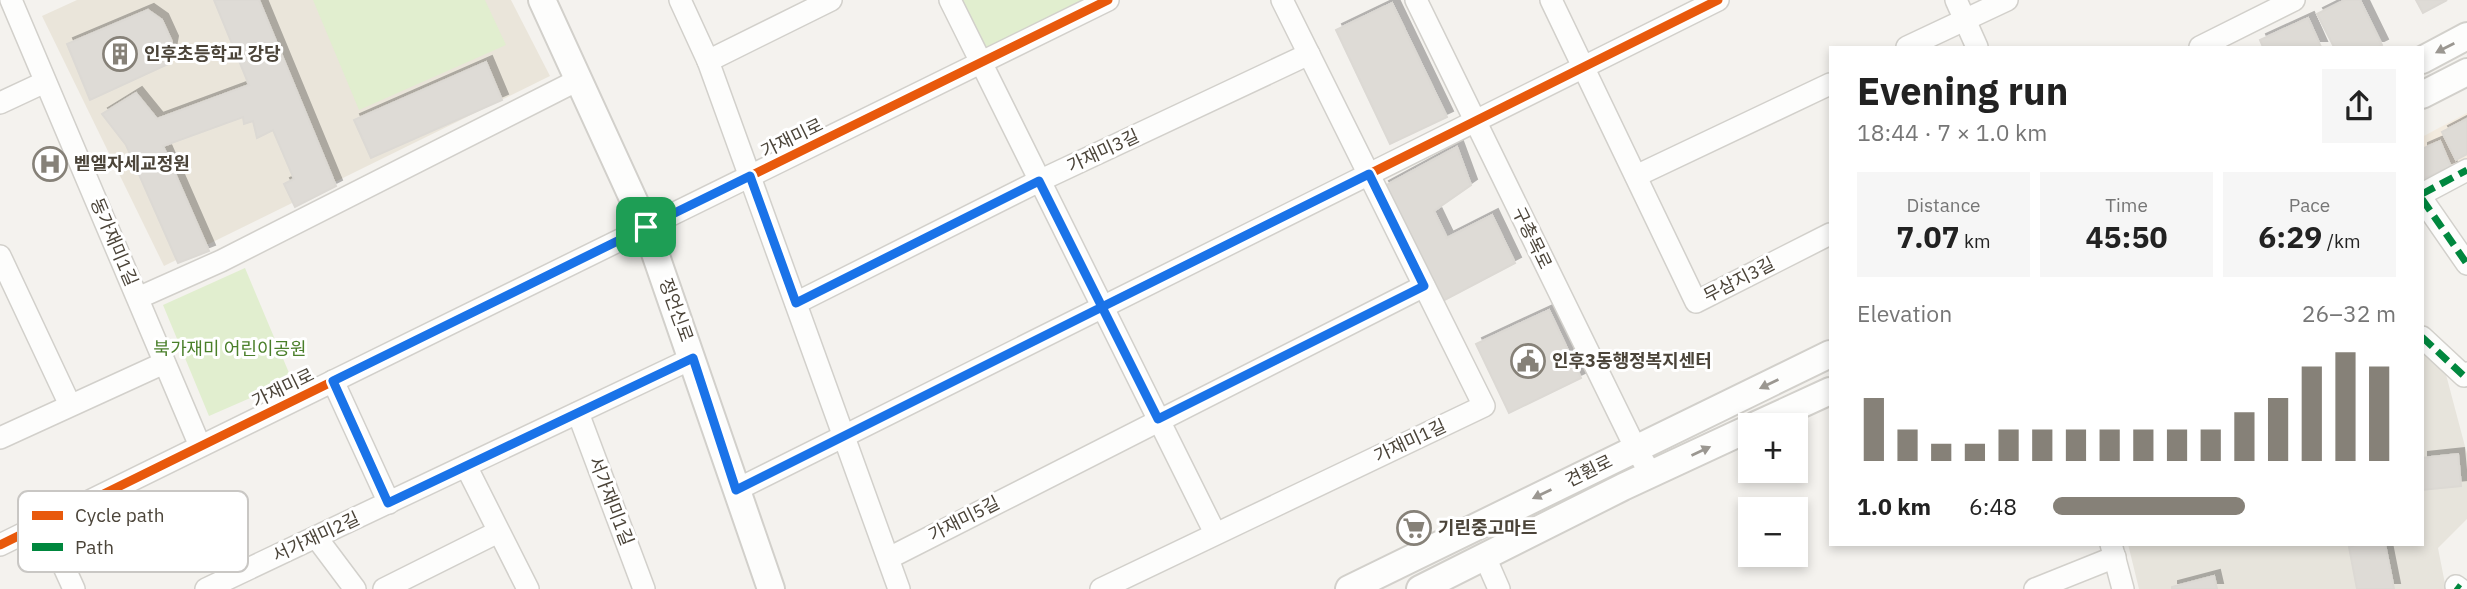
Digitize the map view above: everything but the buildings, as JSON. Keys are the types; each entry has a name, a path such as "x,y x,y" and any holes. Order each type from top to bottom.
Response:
{"street":[{"name":"동가재미1길","path":"11,0 200,446"},
{"name":"정언신로","path":"542,0 646,227 771,589"},
{"path":"680,0 708,61 900,589"},
{"path":"708,61 831,0"},
{"path":"950,0 1215,533 1101,589"},
{"name":"가재미로","path":"109,491 1108,0"},
{"name":"가재미1길","path":"1215,533 1484,406 1282,0"},
{"name":"구총목로","path":"1416,0 1636,449 1651,474"},
{"name":"무삼지3길","path":"1551,0 1696,302 1829,235"},
{"path":"736,490 1718,0"},
{"path":"1956,0 1977,46"},
{"path":"1909,46 2007,0"},
{"path":"2202,46 2294,0"},
{"path":"2424,59 2467,36"},
{"name":"가재미3길","path":"796,303 1039,181 1309,54"},
{"path":"2424,94 2467,72"},
{"path":"138,298 221,261 580,79"},
{"path":"0,103 45,82"},
{"path":"1636,176 1829,84"},
{"path":"2424,193 2467,170"},
{"path":"2424,202 2467,264"},
{"path":"0,256 71,405"},
{"path":"1158,419 1424,286"},
{"path":"2424,339 2464,376 2467,373"},
{"name":"견훤로","path":"1349,589 1829,354"},
{"path":"333,381 388,503 693,358"},
{"path":"0,438 164,363"},
{"path":"1782,413 1829,391"},
{"name":"서가재미1길","path":"578,413 644,589"},
{"name":"가재미5길","path":"889,558 1158,419"},
{"name":"견훤로","path":"1420,589 1738,434"},
{"path":"466,466 498,532 518,586"},
{"name":"서가재미2길","path":"248,569 388,503"},
{"path":"384,589 498,532"},
{"name":"가재미로","path":"0,545 18,536"},
{"path":"316,537 355,589"},
{"path":"2035,589 2113,551 2123,589"},
{"path":"1485,557 1499,589"},
{"path":"66,572 74,589"},
{"name":"서가재미2길","path":"206,589 242,572"}],"shaded area":[{"path":"77,0 511,0 550,76 164,266 42,16"},
{"path":"2467,113 2467,159 2424,181 2424,136"},
{"path":"2424,350 2444,367 2467,454 2467,519 2438,548 2446,589 2139,589 2128,546 2424,546"}],"green space":[{"path":"313,0 485,0 506,45 359,110"},
{"path":"951,0 1094,0 980,63"},
{"name":"북가재미 어린이공원","path":"245,268 292,380 209,416 163,305"}],"marked path":[{"path":"2424,193 2467,170"},
{"path":"2424,202 2467,264"},
{"path":"2424,339 2464,376 2467,373"},
{"path":"2456,586 2460,589"}],"cycle path":[{"path":"110,491 1108,0"},
{"path":"736,490 1718,0"},
{"path":"0,545 18,536"}],"place":[{"name":"인후초등학교 강당","path":"120,54"},
{"name":"벧엘자세교정원","path":"50,164"},
{"name":"인후3동행정복지센터","path":"1528,361"},
{"name":"기린중고마트","path":"1414,528"}],"route":[{"path":"646,227 333,381 388,503 693,358 736,490 1102,307 1158,419 1424,286 1369,174 1102,307 1039,181 796,303 750,176 646,227"}]}
